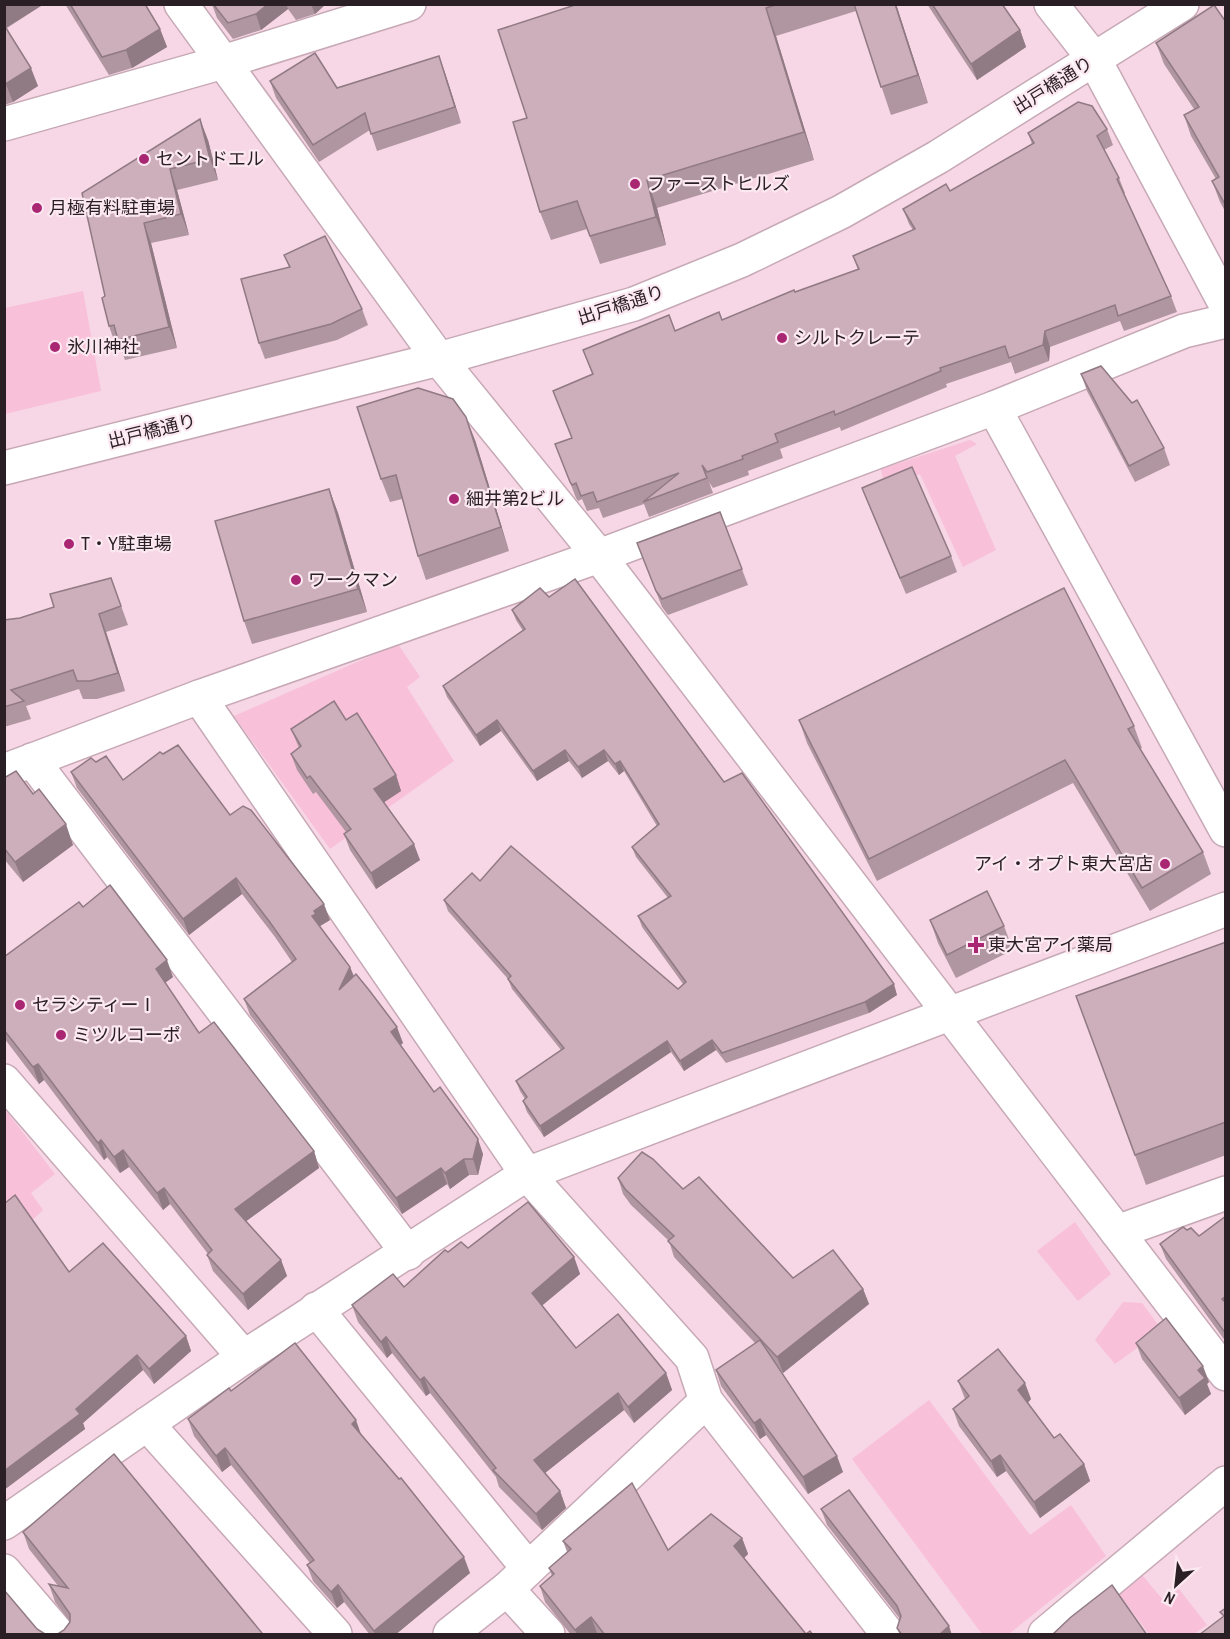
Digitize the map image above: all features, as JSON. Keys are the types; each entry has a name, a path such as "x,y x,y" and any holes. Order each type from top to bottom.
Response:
{"street":[{"path":"181,4 439,359 599,556 1226,1374"},
{"path":"4,124 224,62 409,4"},
{"path":"1051,4 1094,59 1226,305"},
{"name":"出戸橋通り","path":"4,468 439,359 634,304 741,260 861,201 938,157 1182,4"},
{"path":"408,1253 18,765 199,697 599,556 994,408 1184,332 1226,321"},
{"path":"994,408 1226,830"},
{"path":"199,697 527,1174 692,1358 706,1401 888,1635"},
{"path":"4,1523 244,1357 527,1174 1226,909"},
{"path":"4,1082 244,1357"},
{"path":"1117,1232 1226,1193"},
{"path":"316,1309 518,1579 548,1635"},
{"path":"450,1635 518,1579 706,1401"},
{"path":"147,1424 335,1635"},
{"path":"1045,1635 1226,1483"},
{"path":"4,1571 58,1635"}],"shaded area":[{"name":"氷川神社","path":"83,291 101,391 5,414 5,308"},
{"path":"970,440 977,444 955,456 996,550 963,567 920,474 885,489 881,469"},
{"path":"398,644 420,677 407,687 454,761 330,849 234,716"},
{"path":"7,1112 55,1174 31,1193 43,1210 12,1239 5,1231 4,1115"},
{"path":"1075,1222 1111,1274 1078,1301 1037,1251"},
{"path":"1123,1302 1142,1303 1162,1330 1115,1364 1095,1340"},
{"path":"929,1400 1030,1535 1071,1505 1106,1556 1009,1634 982,1634 852,1459"},
{"path":"1142,1575 1163,1600 1179,1589 1207,1625 1194,1634 1149,1634 1118,1593"}],"building":[{"path":"70,4 145,4 160,29 126,50 102,57"},
{"path":"213,4 268,4 256,14 228,23"},
{"path":"578,4 778,4 766,8 804,132 647,180 656,217 590,236 577,201 540,212 513,122 527,118 498,30"},
{"path":"854,4 895,4 918,75 881,87"},
{"path":"932,4 1002,4 1020,30 971,64"},
{"path":"1214,5 1226,22 1226,206 1212,181 1219,177 1184,115 1199,107 1156,43"},
{"path":"4,25 31,68 4,85"},
{"path":"315,53 337,88 439,56 455,107 371,134 365,113 313,145 270,81"},
{"path":"1078,102 1092,106 1107,129 1097,136 1119,178 1117,179 1171,296 1118,316 1115,305 1045,331 1043,345 1009,358 1005,346 940,368 941,371 835,415 834,411 775,434 778,442 742,456 743,459 707,472 702,465 707,478 643,502 679,473 597,502 593,492 581,496 576,483 572,485 555,444 572,438 553,391 593,374 583,350 669,315 675,331 719,312 722,320 794,290 795,292 859,269 853,256 915,229 903,209 946,184 950,191 1034,143 1028,133"},
{"path":"200,119 210,159 170,169 181,214 144,223 169,327 118,340 114,325 109,326 102,298 105,296 82,193"},
{"path":"325,236 362,309 331,324 259,343 241,279 290,267 284,255"},
{"path":"1101,366 1132,403 1137,400 1164,448 1129,466 1081,374"},
{"name":"細井第2ビル","path":"418,388 453,399 466,417 501,527 418,556 396,475 381,479 357,407"},
{"path":"912,467 951,556 900,578 862,488"},
{"path":"329,489 358,589 244,621 215,521"},
{"path":"720,512 742,569 662,599 656,591 637,543"},
{"path":"111,578 121,606 99,614 118,673 90,681 77,681 73,670 11,690 24,701 4,707 4,620 20,618 54,607 50,594"},
{"path":"575,579 724,782 742,773 894,984 865,1002 722,1053 712,1040 680,1061 667,1041 540,1126 523,1101 527,1097 516,1081 564,1048 508,979 511,976 444,900 472,873 480,881 511,846 678,989 686,982 638,916 671,896 632,847 659,824 620,761 615,764 604,750 578,767 565,750 533,771 497,720 476,735 443,686 525,629 512,610 540,588 549,597"},
{"path":"1064,588 1134,726 1128,729 1203,852 1142,888 1065,760 869,859 799,720"},
{"path":"334,701 346,720 357,713 396,775 374,789 414,844 371,873 344,834 351,829 310,776 307,778 291,754 301,746 291,729"},
{"path":"178,745 230,815 243,806 251,810 324,904 314,911 316,914 312,916 350,967 339,990 356,974 369,990 397,1027 391,1032 434,1092 440,1087 478,1139 473,1159 464,1159 445,1173 441,1168 396,1198 244,999 296,959 269,921 236,878 183,919 71,772 91,758 96,762 106,756 123,780 160,752 163,754"},
{"path":"16,771 33,794 39,789 66,824 15,862 4,848 4,778"},
{"path":"110,885 167,960 156,969 199,1033 214,1022 314,1151 235,1209 281,1260 243,1294 207,1255 212,1250 164,1188 157,1193 123,1150 114,1157 101,1140 98,1143 38,1064 33,1067 4,1030 4,957 79,902 83,907"},
{"path":"987,891 1004,926 947,955 930,920"},
{"path":"1226,942 1226,1122 1135,1155 1076,996"},
{"path":"642,1152 653,1159 683,1189 699,1177 793,1278 833,1250 863,1289 777,1357 668,1241 674,1236 625,1189 618,1178"},
{"path":"15,1195 69,1272 103,1243 186,1336 149,1369 137,1355 76,1409 80,1414 4,1471 4,1204"},
{"path":"528,1202 574,1257 532,1293 576,1348 618,1314 666,1373 628,1407 618,1393 534,1460 560,1491 536,1514 493,1470 496,1468 424,1377 420,1380 386,1337 381,1342 352,1305 393,1274 404,1287 445,1250 448,1252 461,1242 468,1248"},
{"path":"1226,1216 1226,1296 1222,1299 1226,1303 1226,1334 1160,1244 1183,1227 1187,1230 1191,1228 1199,1236"},
{"path":"1166,1318 1203,1366 1198,1370 1205,1378 1179,1398 1136,1343"},
{"path":"760,1340 837,1456 803,1477 760,1419 754,1423 716,1370"},
{"path":"295,1343 356,1420 352,1424 399,1479 401,1478 464,1557 374,1631 338,1585 331,1592 307,1565 314,1560 225,1448 216,1456 188,1419 229,1388 231,1391"},
{"path":"998,1349 1025,1383 1018,1390 1054,1438 1060,1434 1084,1464 1034,1502 1000,1455 991,1461 953,1409 969,1396 958,1381"},
{"path":"114,1454 262,1633 261,1635 56,1635 70,1622 70,1614 49,1584 68,1588 23,1532"},
{"path":"632,1483 668,1550 711,1514 742,1538 734,1546 806,1634 810,1631 813,1635 605,1635 591,1617 575,1630 540,1586 554,1574 549,1568 571,1549 563,1541"},
{"path":"849,1490 949,1626 939,1635 902,1635 897,1628 901,1616 897,1606 821,1509"},
{"path":"1112,1585 1147,1635 1052,1635 1071,1617"},
{"path":"4,1590 37,1629 48,1635 4,1635"},
{"path":"1226,1608 1226,1635 1199,1635 1224,1616 1220,1612"}],"place":[{"name":"セントドエル","path":"144,159"},
{"name":"ファーストヒルズ","path":"635,184"},
{"name":"月極有料駐車場","path":"37,208"},
{"name":"シルトクレーテ","path":"782,338"},
{"name":"氷川神社","path":"55,347"},
{"name":"細井第2ビル","path":"454,499"},
{"name":"T・Y駐車場","path":"69,544"},
{"name":"ワークマン","path":"296,580"},
{"name":"アイ・オプト東大宮店","path":"1165,864"},
{"name":"東大宮アイ薬局","path":"976,945"},
{"name":"セラシティーⅠ","path":"20,1005"},
{"name":"ミツルコーポ","path":"61,1035"}]}
